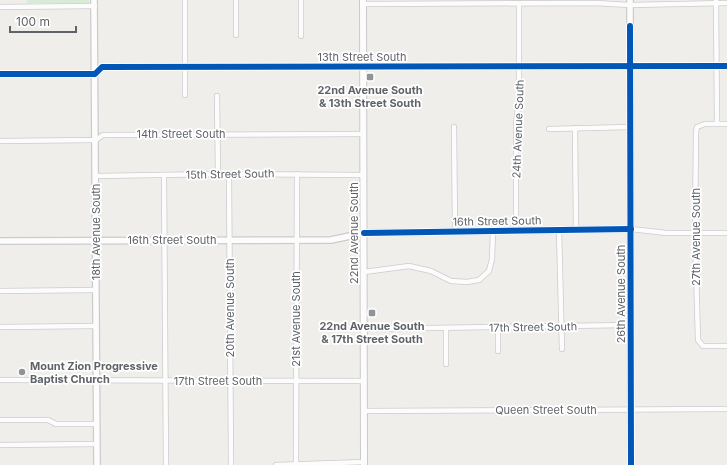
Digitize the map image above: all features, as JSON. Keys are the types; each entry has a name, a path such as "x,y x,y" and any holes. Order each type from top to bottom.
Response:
{"main road":[{"name":"22nd Avenue South","path":"363,2 364,464"}],"street":[{"path":"185,0 185,95"},
{"path":"236,0 236,35"},
{"path":"301,0 301,36"},
{"path":"716,1 717,123 727,124"},
{"path":"363,2 519,4 716,1 727,3"},
{"name":"26th Avenue South","path":"630,2 631,465"},
{"path":"0,7 94,3"},
{"name":"18th Avenue South","path":"94,3 97,465"},
{"name":"24th Avenue South","path":"516,230 516,124 519,100 519,4"},
{"name":"13th Street South","path":"0,74 95,74 102,67 185,66 727,66"},
{"path":"217,96 218,174"},
{"name":"27th Avenue South","path":"717,123 697,127 696,132 695,233 697,336 698,340 703,346 727,346"},
{"path":"454,127 455,231"},
{"path":"548,129 630,127"},
{"path":"575,128 576,229"},
{"name":"14th Street South","path":"0,141 96,140 103,135 363,134"},
{"name":"21st Avenue South","path":"296,464 297,174"},
{"name":"15th Street South","path":"96,176 363,174"},
{"path":"164,175 166,465"},
{"name":"20th Avenue South","path":"230,175 231,465"},
{"name":"16th Street South","path":"0,240 331,240 364,232 631,228 666,233 727,233"},
{"path":"559,230 562,350"},
{"path":"364,272 409,266 431,271 451,281 467,282 479,280 489,271 492,259 493,231"},
{"path":"0,291 96,290"},
{"path":"0,327 96,326"},
{"name":"17th Street South","path":"364,329 631,326"},
{"path":"498,327 498,351"},
{"path":"446,328 446,364"},
{"name":"17th Street South","path":"0,380 364,381"},
{"name":"Queen Street South","path":"364,411 727,409"},
{"path":"0,420 48,420 56,424 96,424"},
{"path":"0,445 97,444"},
{"path":"276,465 364,464"}],"green space":[{"path":"27,0 89,0 89,3 27,3"}],"cycle path":[{"path":"630,26 631,465"},
{"path":"0,74 95,74 102,67 727,66"},
{"path":"364,233 631,229"}],"place":[{"name":"22nd Avenue South & 13th Street South","path":"370,77"},
{"name":"22nd Avenue South & 17th Street South","path":"372,313"},
{"name":"Mount Zion Progressive Baptist Church","path":"22,372"}]}
